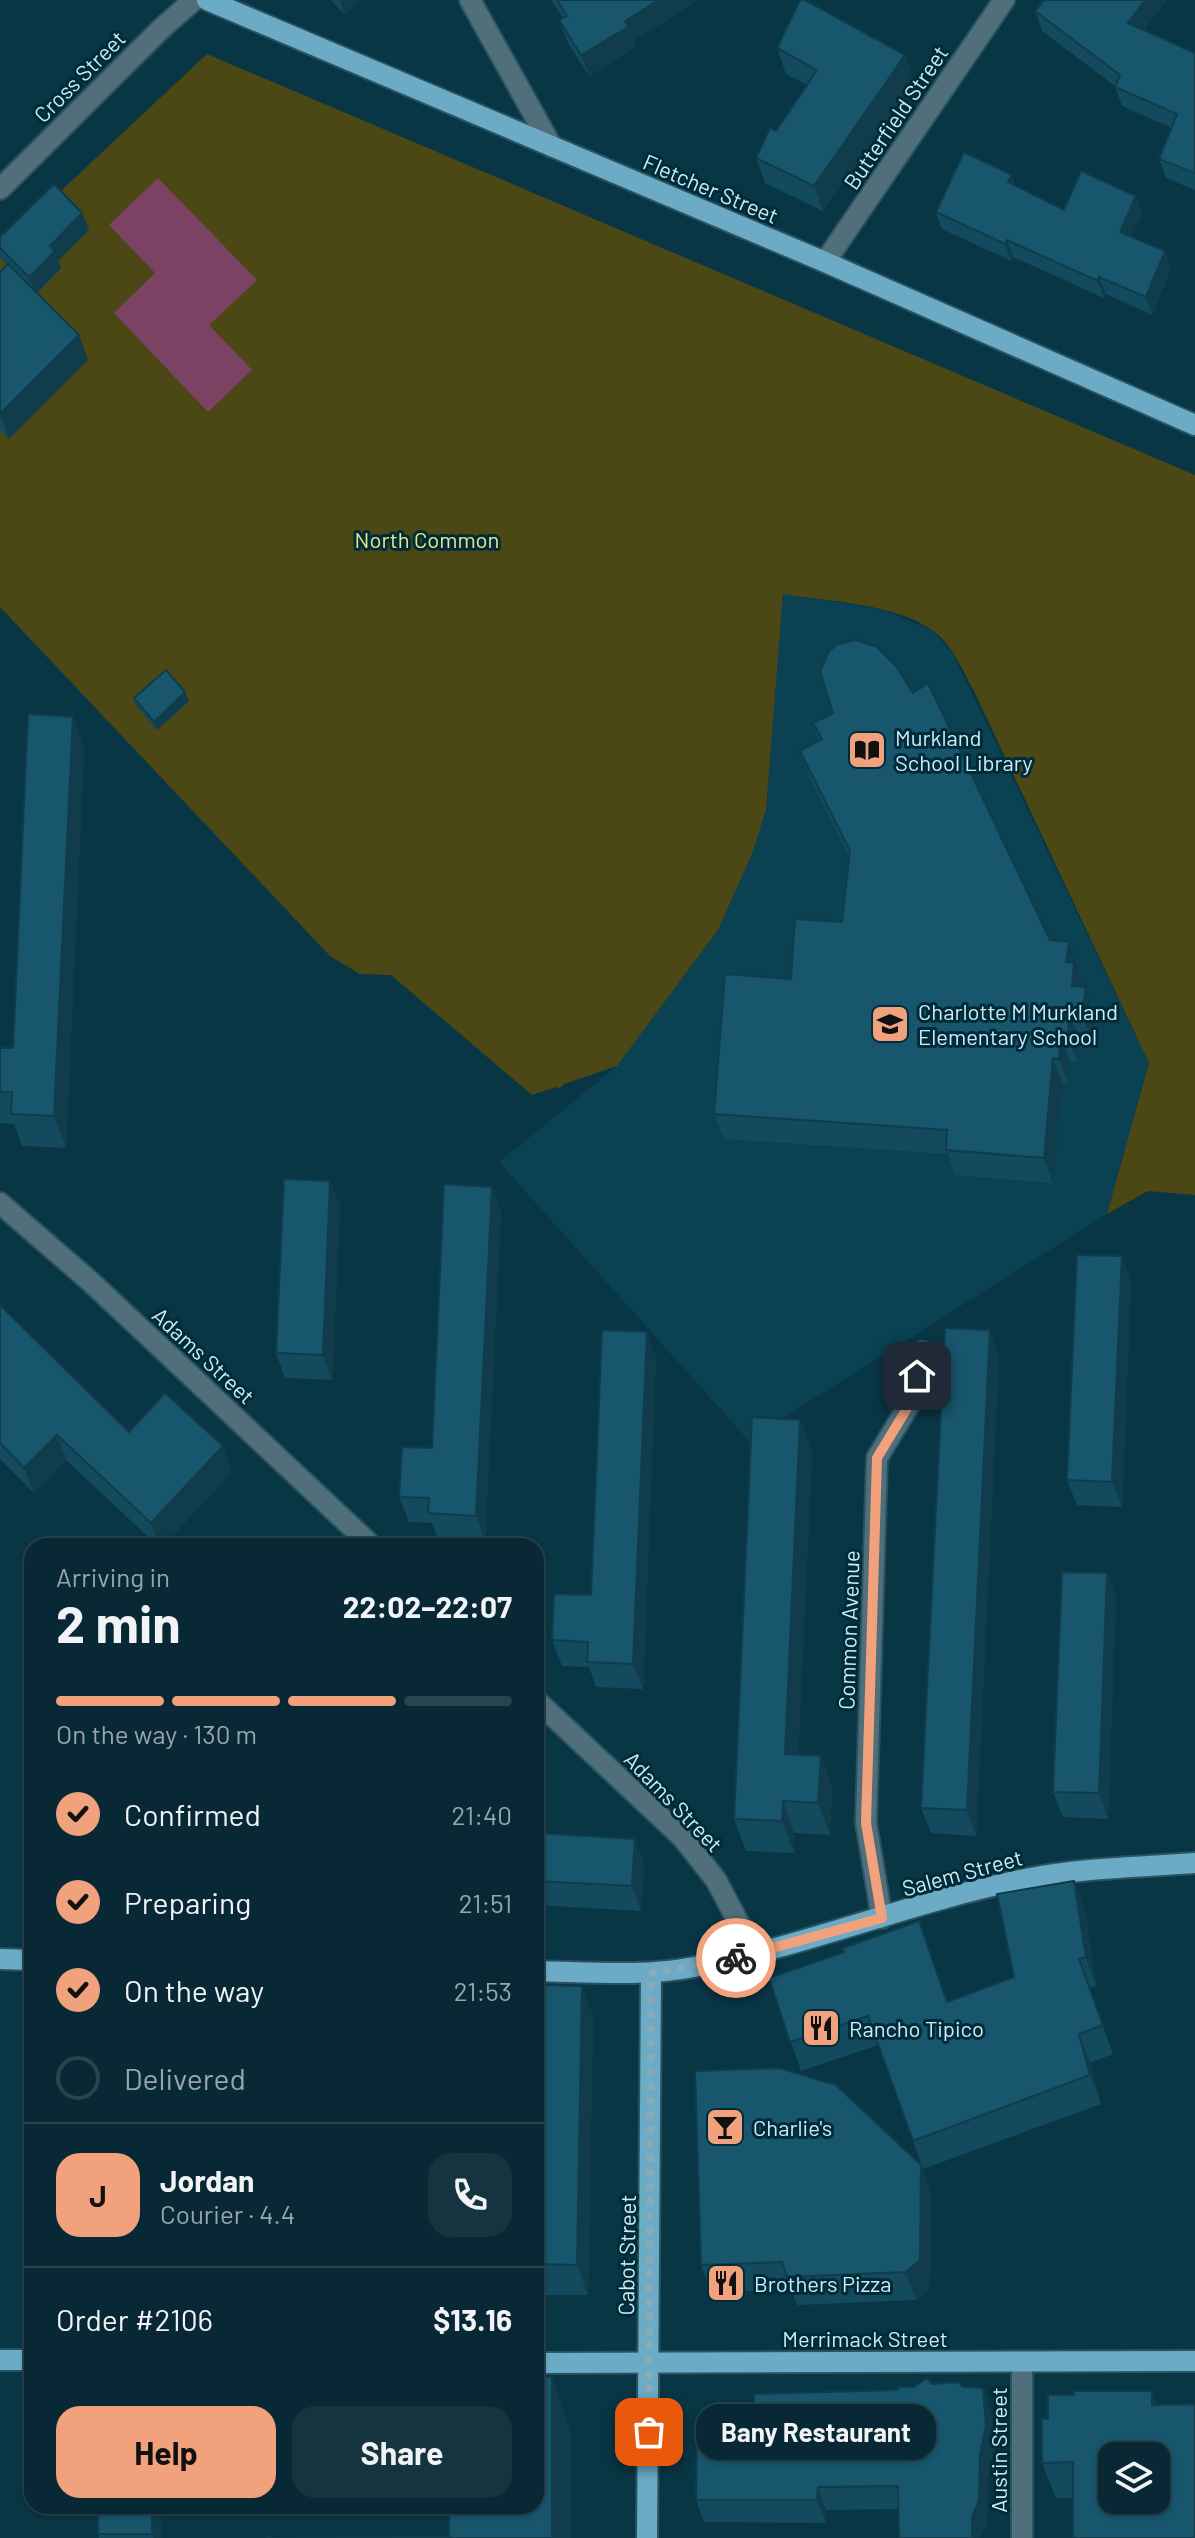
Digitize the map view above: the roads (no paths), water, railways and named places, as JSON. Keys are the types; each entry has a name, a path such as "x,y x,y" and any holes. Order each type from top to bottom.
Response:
{"main road":[{"name":"Fletcher Street","path":"207,0 825,262 1195,425"},
{"name":"Salem Street","path":"544,1971 651,1973 755,1954 1037,1877 1113,1867 1195,1863"},
{"path":"0,1959 24,1960"},
{"name":"Cabot Street","path":"647,2538 651,1973"},
{"path":"0,2360 24,2360"},
{"name":"Merrimack Street","path":"544,2363 1195,2361"}],"street":[{"name":"Cross Street","path":"0,189 155,34 194,0"},
{"path":"470,0 552,147"},
{"name":"Butterfield Street","path":"825,262 1004,0"},
{"name":"Adams Street","path":"0,1203 92,1283 363,1538"},
{"name":"Common Avenue","path":"882,1918 866,1823 877,1458 912,1400 922,1352"},
{"name":"Adams Street","path":"544,1708 683,1838 716,1880 755,1954"},
{"name":"Austin Street","path":"1022,2362 1022,2538"}],"place":[{"name":"Murkland School Library","path":"867,750"},
{"name":"Charlotte M Murkland Elementary School","path":"890,1024"},
{"name":"Rancho Tipico","path":"821,2028"},
{"name":"Charlie's","path":"725,2127"},
{"name":"Brothers Pizza","path":"726,2283"},
{"name":"Bany Restaurant","path":"649,2432"}],"park label":[{"name":"North Common","path":"427,539"}]}
